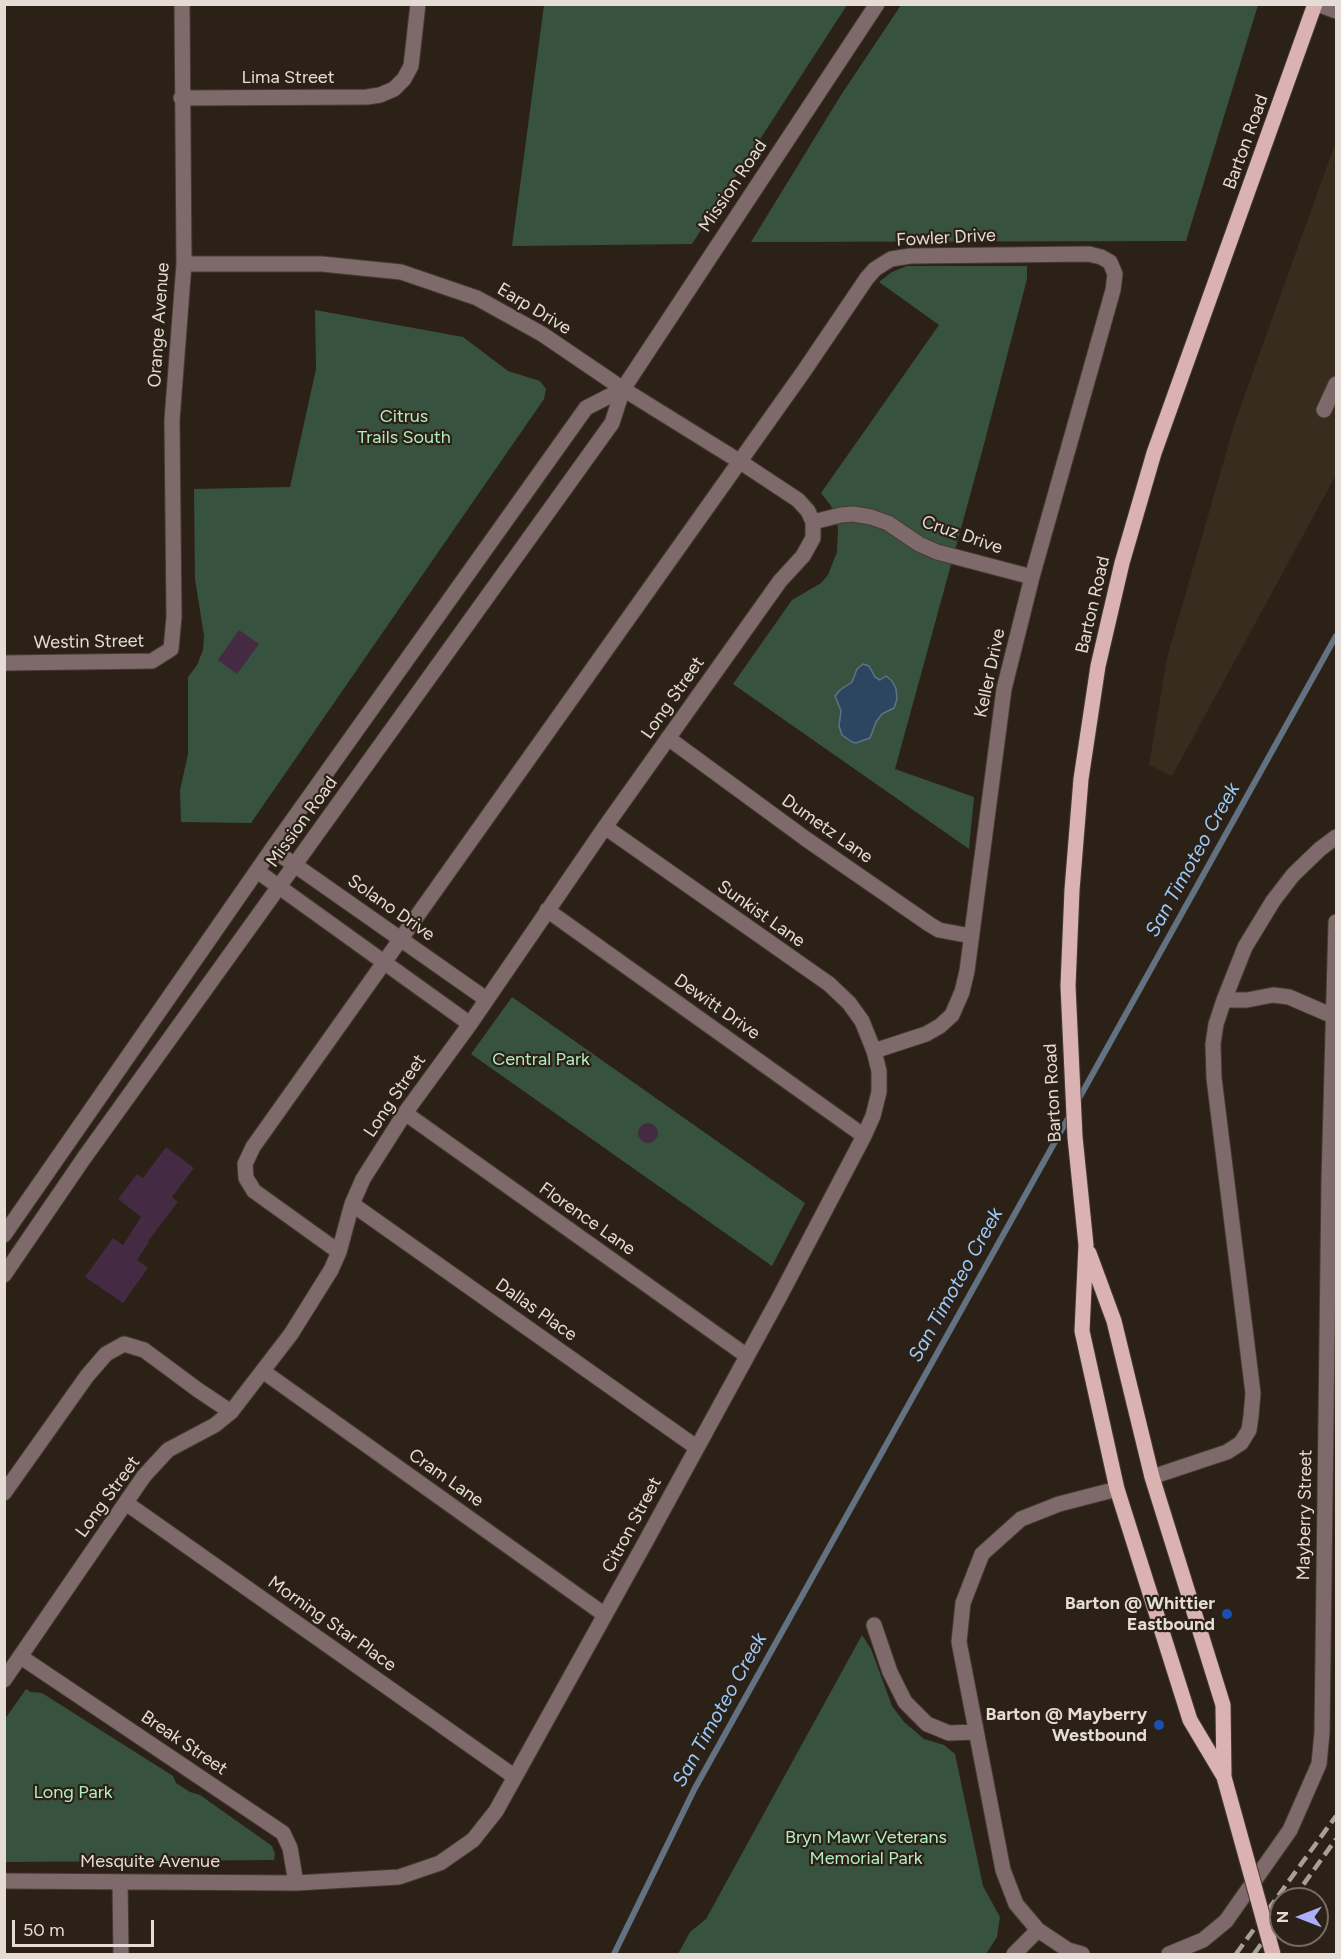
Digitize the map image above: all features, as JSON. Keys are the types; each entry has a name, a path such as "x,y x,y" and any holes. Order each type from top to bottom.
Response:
{"main road":[{"name":"Barton Road","path":"1224,1777 1190,1720 1117,1489 1082,1331 1086,1245 1075,1137 1068,986 1072,890 1081,779 1098,666 1122,563 1154,453 1316,4"},
{"name":"Barton Road","path":"1086,1245 1114,1321 1152,1477 1223,1705 1224,1777 1273,1954"}],"street":[{"name":"Orange Avenue","path":"171,649 174,617 172,420 184,264 182,4"},
{"name":"Lima Street","path":"181,98 367,97 380,95 394,89 404,79 411,66 418,4"},
{"name":"Mission Road","path":"4,1275 84,1158 612,423 622,389 877,4"},
{"path":"1316,4 1336,11"},
{"name":"Fowler Drive","path":"339,1252 254,1191 246,1178 245,1164 253,1147 804,371 867,278 875,268 891,259 910,256 1089,254 1110,262"},
{"name":"Keller Drive","path":"874,1050 926,1034 940,1026 952,1015 962,992 1004,689 1032,577 1113,290 1114,274 1110,262"},
{"name":"Earp Drive","path":"184,264 322,264 401,272 477,298 542,334 622,389 739,460 798,500 808,510 813,522"},
{"path":"1324,410 1336,384"},
{"name":"Mission Road","path":"4,1235 272,849 586,408 622,389"},
{"name":"Cruz Drive","path":"813,522 841,515 871,517 888,523 919,544 937,552 1032,577"},
{"name":"Long Street","path":"4,1680 144,1476 168,1450 215,1425 231,1412 291,1334 331,1270 339,1252 352,1204 363,1179 405,1113 470,1024 605,827 780,581 810,546 813,538 813,522"},
{"name":"Westin Street","path":"4,663 152,661 171,649"},
{"name":"Dumetz Lane","path":"668,738 806,839 929,924 939,930 971,936"},
{"name":"Sunkist Lane","path":"605,827 829,984 849,1003 862,1021 874,1050"},
{"path":"1152,1477 1227,1452 1241,1443 1249,1430 1253,1394 1214,1078 1214,1034 1224,1000 1245,947 1273,901 1293,874 1336,840"},
{"name":"Solano Drive","path":"272,849 486,999"},
{"path":"257,871 470,1024"},
{"name":"Dewitt Drive","path":"547,910 864,1136"},
{"name":"Mayberry Street","path":"1169,1954 1203,1940 1226,1921 1290,1830 1319,1764 1322,1733 1331,1425 1335,1040 1333,1016 1336,922"},
{"path":"1224,1000 1247,1000 1273,995 1289,997 1333,1016"},
{"name":"Citron Street","path":"296,1883 399,1877 440,1863 473,1840 496,1811 747,1356 864,1136 873,1116 879,1092 879,1071 874,1050"},
{"name":"Florence Lane","path":"405,1113 747,1356"},
{"name":"Dallas Place","path":"352,1204 696,1447"},
{"path":"4,1493 87,1376 106,1354 124,1344 144,1350 231,1412"},
{"name":"Cram Lane","path":"264,1372 605,1615"},
{"path":"1082,1954 1068,1950 1038,1930 1016,1904 1003,1870 959,1642 963,1603 982,1554 1021,1520 1059,1504 1117,1489"},
{"name":"Morning Star Place","path":"126,1503 515,1777"},
{"path":"874,1626 890,1672 905,1702 927,1724 949,1732 975,1732"},
{"name":"Break Street","path":"21,1656 283,1833 290,1848 296,1883"},
{"name":"Mesquite Avenue","path":"4,1881 296,1883"},
{"path":"120,1882 121,1954"},
{"path":"1014,1954 1038,1930"}],"shaded area":[{"path":"1336,141 1336,475 1172,776 1149,765 1167,658 1235,422"}],"green space":[{"path":"544,4 847,5 692,244 512,246"},
{"path":"901,5 1258,5 1186,241 751,242 841,95"},
{"path":"907,266 1027,266 1027,279 983,448 895,769 974,797 969,849 733,684 792,600 821,583 828,575 837,552 838,528 831,506 821,493 939,325 879,282 892,272"},
{"name":"Citrus Trails South","path":"315,310 463,337 508,371 540,381 546,389 544,399 251,823 181,822 180,790 188,754 188,677 197,665 203,650 204,636 195,579 194,489 290,487 316,369"},
{"name":"Central Park","path":"512,997 805,1203 772,1266 471,1054"},
{"name":"Bryn Mawr Veterans Memorial Park","path":"862,1635 871,1649 892,1706 904,1722 924,1739 944,1745 955,1754 983,1886 1000,1917 997,1937 986,1954 678,1954 690,1932 706,1919"},
{"name":"Long Park","path":"26,1689 42,1693 173,1776 176,1783 200,1795 272,1846 275,1854 274,1860 5,1862 5,1719"}],"water":[{"path":"863,664 869,666 875,677 880,680 886,676 892,681 897,699 894,708 882,714 876,722 870,738 856,743 842,735 839,726 841,711 835,696 852,682 857,669"}],"building":[{"path":"239,630 259,644 237,674 218,660"},
{"path":"648,1123 655,1126 658,1133 655,1140 648,1143 641,1140 638,1133 641,1126"},
{"path":"166,1147 194,1168 172,1197 178,1202 148,1241 137,1260 148,1268 123,1303 85,1277 113,1238 123,1245 141,1217 118,1199 137,1174 143,1178"}],"waterway":[{"name":"San Timoteo Creek","path":"1077,1102 1336,636"},
{"name":"San Timoteo Creek","path":"614,1954 695,1788 1071,1113"}],"railway":[{"path":"1236,1954 1336,1816"},
{"path":"1302,1887 1336,1839"},
{"path":"1254,1954 1269,1933"}],"place":[{"name":"Barton @ Whittier Eastbound","path":"1227,1614"},
{"name":"Barton @ Mayberry Westbound","path":"1159,1725"}]}
